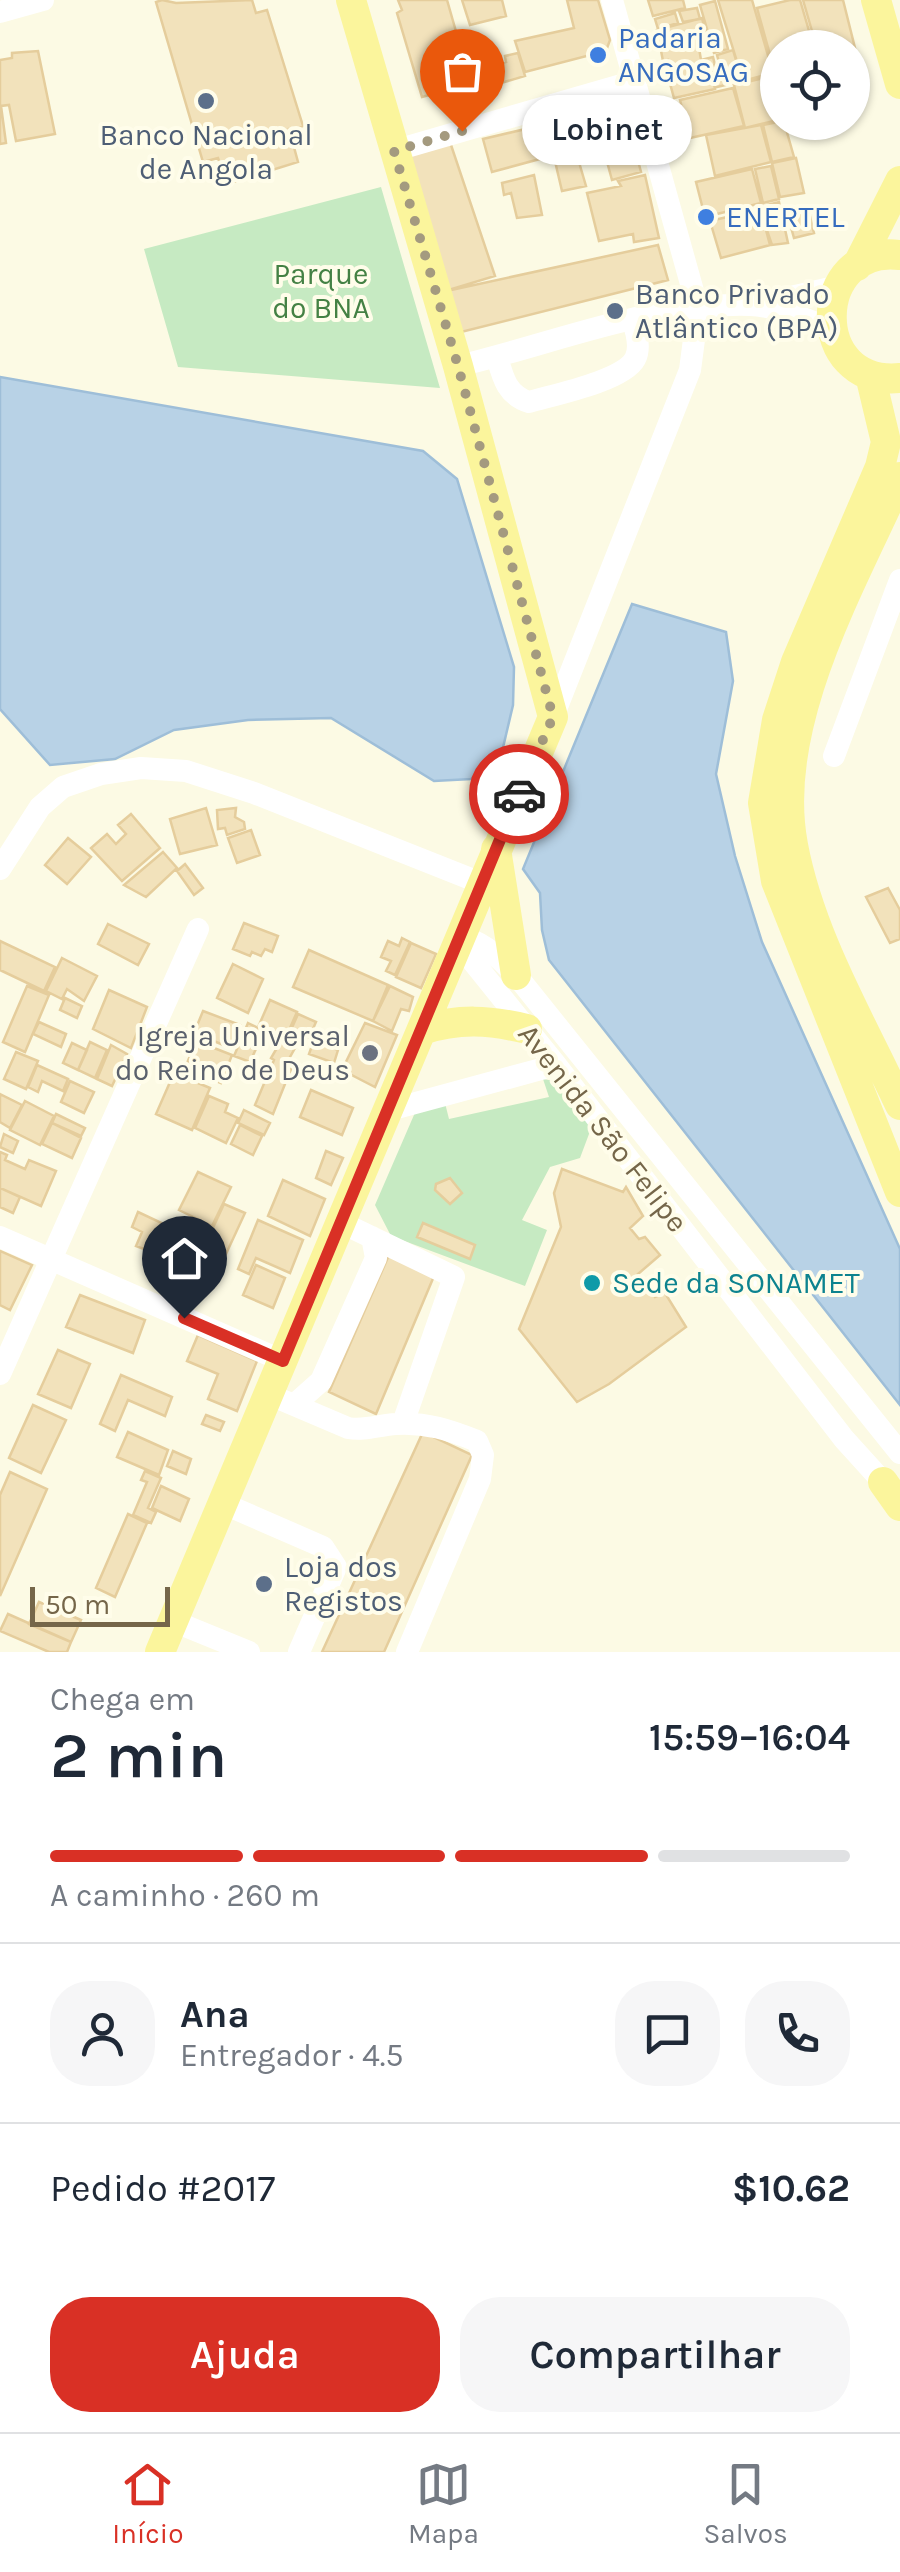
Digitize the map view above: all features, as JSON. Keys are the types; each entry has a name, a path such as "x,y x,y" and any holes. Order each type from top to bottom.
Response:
{"main road":[{"path":"160,1652 222,1503 281,1400 283,1361 553,717 458,366 351,0"},
{"path":"876,0 900,84"},
{"path":"900,182 831,306 835,340 849,361 885,377 886,442 880,467 796,662 777,720 764,803 776,881 900,1192"},
{"path":"848,276 874,257 900,255"},
{"path":"900,477 816,670 792,766 790,804 792,841 800,877 822,938 900,1105"},
{"path":"497,845 516,975"},
{"path":"422,1030 450,1021 489,1020 527,1029"}],"street":[{"path":"0,12 43,0"},
{"path":"553,717 690,370 698,309 612,0"},
{"path":"394,151 634,81"},
{"path":"458,366 632,319 752,305 848,276"},
{"path":"752,305 832,328"},
{"path":"497,357 504,382 515,398 529,402 620,372 635,360 638,344 632,319"},
{"path":"834,756 900,580"},
{"path":"0,869 40,807 63,787 100,774 141,768 186,771 254,793 481,883"},
{"path":"0,1374 198,929"},
{"name":"Avenida São Felipe","path":"459,940 473,939 516,975 900,1453"},
{"name":"Avenida São Felipe","path":"459,940 808,1394 894,1496"},
{"path":"386,1111 556,1064"},
{"path":"340,1222 454,1276 403,1424"},
{"path":"0,1237 283,1361"},
{"path":"281,1400 321,1381 376,1258 372,1237"},
{"path":"281,1400 348,1428 362,1430 403,1424 442,1428 477,1441 483,1454 480,1479 406,1652"},
{"path":"222,1503 323,1547 332,1557 336,1567 299,1652"},
{"path":"173,1621 249,1652"}],"green space":[{"name":"Parque do BNA","path":"381,187 440,388 178,367 144,249"},
{"path":"543,1079 554,1081 592,1126 580,1158 550,1167 522,1220 547,1230 525,1286 391,1236 375,1205 417,1108 445,1103 449,1119 549,1097"}],"water":[{"path":"0,377 423,451 457,479 514,667 513,705 501,756 471,779 434,781 331,718 248,720 174,730 115,759 50,765 0,709"},
{"path":"632,604 726,632 733,681 716,774 735,856 762,942 900,1249 900,1405 549,960 540,893 523,869"}],"building":[{"path":"252,0 256,13 267,10 303,126 289,129 298,162 227,184 218,158 203,162 156,2"},
{"path":"398,0 447,0 471,84 422,97 397,13 402,10"},
{"path":"462,0 502,0 506,16 470,25"},
{"path":"567,0 598,0 610,40 606,51 525,72 515,41 574,28"},
{"path":"648,0 683,0 685,8 653,16"},
{"path":"718,0 752,0 761,30 760,76 743,81"},
{"path":"800,0 809,30 763,30 757,8"},
{"path":"803,0 843,0 850,30 812,30"},
{"path":"715,1 728,49 714,53 700,5"},
{"path":"697,8 700,19 683,22 679,11"},
{"path":"675,13 678,23 658,29 655,19"},
{"path":"702,18 709,47 699,48 701,60 713,57 715,65 710,67 715,89 674,98 666,69 668,60 663,61 657,30"},
{"path":"483,44 488,66 506,62 505,56 518,53 525,76 477,90 470,47"},
{"path":"733,50 742,81 717,87 712,68 720,66 717,55"},
{"path":"38,51 55,134 16,141 9,105 1,106 6,143 0,144 0,60 12,58 12,53"},
{"path":"760,79 760,124 745,128 734,85"},
{"path":"733,88 744,126 690,138 680,100"},
{"path":"613,106 624,109 641,172 612,180 601,140 581,146 573,117"},
{"path":"572,118 580,148 492,172 483,139"},
{"path":"760,125 760,140 765,140 771,162 715,176 706,135"},
{"path":"767,140 789,140 794,157 772,162"},
{"path":"450,142 495,276 442,292 402,155"},
{"path":"576,152 586,186 562,191 554,157"},
{"path":"796,158 804,193 780,197 772,163"},
{"path":"771,166 779,199 763,203 755,169"},
{"path":"752,169 761,203 705,217 696,182"},
{"path":"534,175 542,215 517,218 511,193 504,195 502,183"},
{"path":"645,175 659,238 634,242 633,234 599,241 587,193 621,186 618,181"},
{"path":"779,202 788,243 772,245 759,207"},
{"path":"808,208 814,233 794,238 787,213"},
{"path":"740,214 743,228 763,219 770,245 721,258 710,221"},
{"path":"658,245 668,280 453,334 442,292"},
{"path":"206,808 217,845 180,854 170,819"},
{"path":"236,808 235,817 244,822 245,829 227,835 225,828 218,829 217,810"},
{"path":"131,814 160,848 122,881 91,848 107,834 116,844 126,834 118,825"},
{"path":"251,830 260,855 237,863 228,838"},
{"path":"68,838 91,857 67,884 45,865"},
{"path":"163,852 177,868 146,897 124,885"},
{"path":"185,864 203,888 194,895 177,871"},
{"path":"888,888 900,910 900,939 890,943 866,897"},
{"path":"244,923 278,936 272,952 265,949 261,956 252,952 250,956 233,949"},
{"path":"108,924 149,944 138,965 98,944"},
{"path":"402,938 410,942 395,975 386,971 391,961 381,957 388,941 399,946"},
{"path":"0,941 55,967 44,991 0,970"},
{"path":"411,943 436,954 421,988 396,977"},
{"path":"309,950 388,985 373,1021 293,987"},
{"path":"62,958 97,976 84,1001 67,989 62,999 46,991"},
{"path":"233,964 263,979 248,1013 217,998"},
{"path":"27,986 49,995 25,1052 3,1042"},
{"path":"390,986 413,997 409,1011 401,1009 392,1031 373,1021"},
{"path":"109,990 147,1007 131,1048 93,1029"},
{"path":"65,998 82,1006 77,1018 60,1010"},
{"path":"270,1000 297,1012 286,1037 259,1025"},
{"path":"203,1011 240,1025 231,1048 194,1033"},
{"path":"298,1014 316,1022 305,1047 287,1039"},
{"path":"39,1022 66,1034 61,1047 33,1034"},
{"path":"248,1023 264,1031 250,1062 234,1056"},
{"name":"Igreja Universal do Reino de Deus","path":"365,1023 397,1035 375,1087 342,1070"},
{"path":"314,1040 338,1050 334,1063 309,1054"},
{"path":"196,1041 232,1055 221,1083 185,1068"},
{"path":"281,1041 295,1048 285,1066 291,1069 273,1114 255,1105"},
{"path":"90,1042 107,1050 95,1078 78,1070"},
{"path":"72,1043 87,1050 78,1070 63,1063"},
{"path":"111,1045 127,1054 112,1086 97,1079"},
{"path":"16,1052 38,1061 26,1089 4,1079"},
{"path":"37,1065 68,1079 63,1091 42,1081 38,1092 28,1087"},
{"path":"174,1073 210,1088 192,1130 156,1114"},
{"path":"70,1081 94,1092 84,1113 61,1102"},
{"path":"311,1090 353,1108 342,1135 300,1117"},
{"path":"0,1094 22,1105 10,1128 0,1122"},
{"path":"209,1096 228,1104 225,1112 238,1118 226,1143 195,1128"},
{"path":"25,1101 54,1116 40,1145 10,1130"},
{"path":"244,1110 270,1123 264,1135 238,1123"},
{"path":"56,1114 85,1128 81,1136 52,1123"},
{"path":"52,1123 81,1138 72,1158 42,1144"},
{"path":"240,1125 262,1136 253,1155 231,1144"},
{"path":"4,1134 18,1141 13,1153 0,1147"},
{"path":"326,1151 343,1158 331,1185 316,1178"},
{"path":"0,1152 7,1155 5,1160 25,1169 29,1160 56,1171 41,1206 0,1188"},
{"name":"Sede da SONAMET","path":"562,1169 623,1192 626,1187 643,1216 630,1228 639,1239 645,1237 660,1255 638,1274 655,1297 665,1293 686,1327 609,1384 577,1402 519,1329 561,1227 554,1193"},
{"path":"198,1172 231,1187 212,1226 179,1210"},
{"path":"450,1178 462,1193 450,1204 435,1190 436,1184"},
{"path":"283,1180 325,1199 310,1236 268,1216"},
{"path":"0,1188 20,1197 13,1213 0,1207"},
{"path":"224,1204 245,1213 213,1282 193,1271"},
{"path":"138,1212 166,1225 154,1253 136,1246 142,1232 132,1227"},
{"path":"258,1220 303,1240 290,1273 256,1258 249,1274 238,1269"},
{"path":"423,1223 475,1245 470,1259 417,1237"},
{"path":"0,1251 32,1265 10,1310 0,1305"},
{"path":"389,1255 434,1276 376,1414 329,1392"},
{"path":"256,1265 285,1278 273,1308 243,1295"},
{"path":"80,1295 145,1320 133,1353 66,1327"},
{"path":"198,1335 257,1361 237,1411 208,1399 218,1374 187,1361"},
{"path":"58,1350 90,1364 71,1408 38,1394"},
{"path":"121,1375 172,1397 165,1416 128,1400 115,1431 100,1424"},
{"path":"33,1405 66,1420 41,1473 9,1458"},
{"path":"206,1415 224,1422 220,1431 202,1424"},
{"path":"128,1432 168,1450 159,1475 117,1457"},
{"path":"423,1432 472,1455 384,1652 322,1652"},
{"path":"173,1451 191,1459 186,1474 167,1466"},
{"path":"145,1471 161,1478 148,1508 156,1512 151,1523 133,1515 147,1482 141,1480"},
{"path":"10,1472 47,1489 0,1596 0,1495"},
{"path":"161,1486 189,1499 180,1521 152,1508"},
{"path":"128,1514 147,1523 115,1597 96,1588"},
{"path":"39,1602 81,1620 71,1642 29,1624"},
{"path":"8,1614 71,1642 67,1652 49,1652 0,1631"}],"way so far":[{"path":"462,131 394,151 458,366 553,717 519,794"}],"place":[{"name":"Padaria ANGOSAG","path":"598,55"},
{"name":"Banco Nacional de Angola","path":"206,101"},
{"name":"Lobinet","path":"462,131"},
{"name":"ENERTEL","path":"706,217"},
{"name":"Banco Privado Atlântico (BPA)","path":"615,311"},
{"name":"Igreja Universal do Reino de Deus","path":"370,1053"},
{"name":"Sede da SONAMET","path":"592,1283"},
{"name":"Loja dos Registos","path":"264,1584"}],"route":[{"path":"184,1318 283,1361 519,794"}]}
